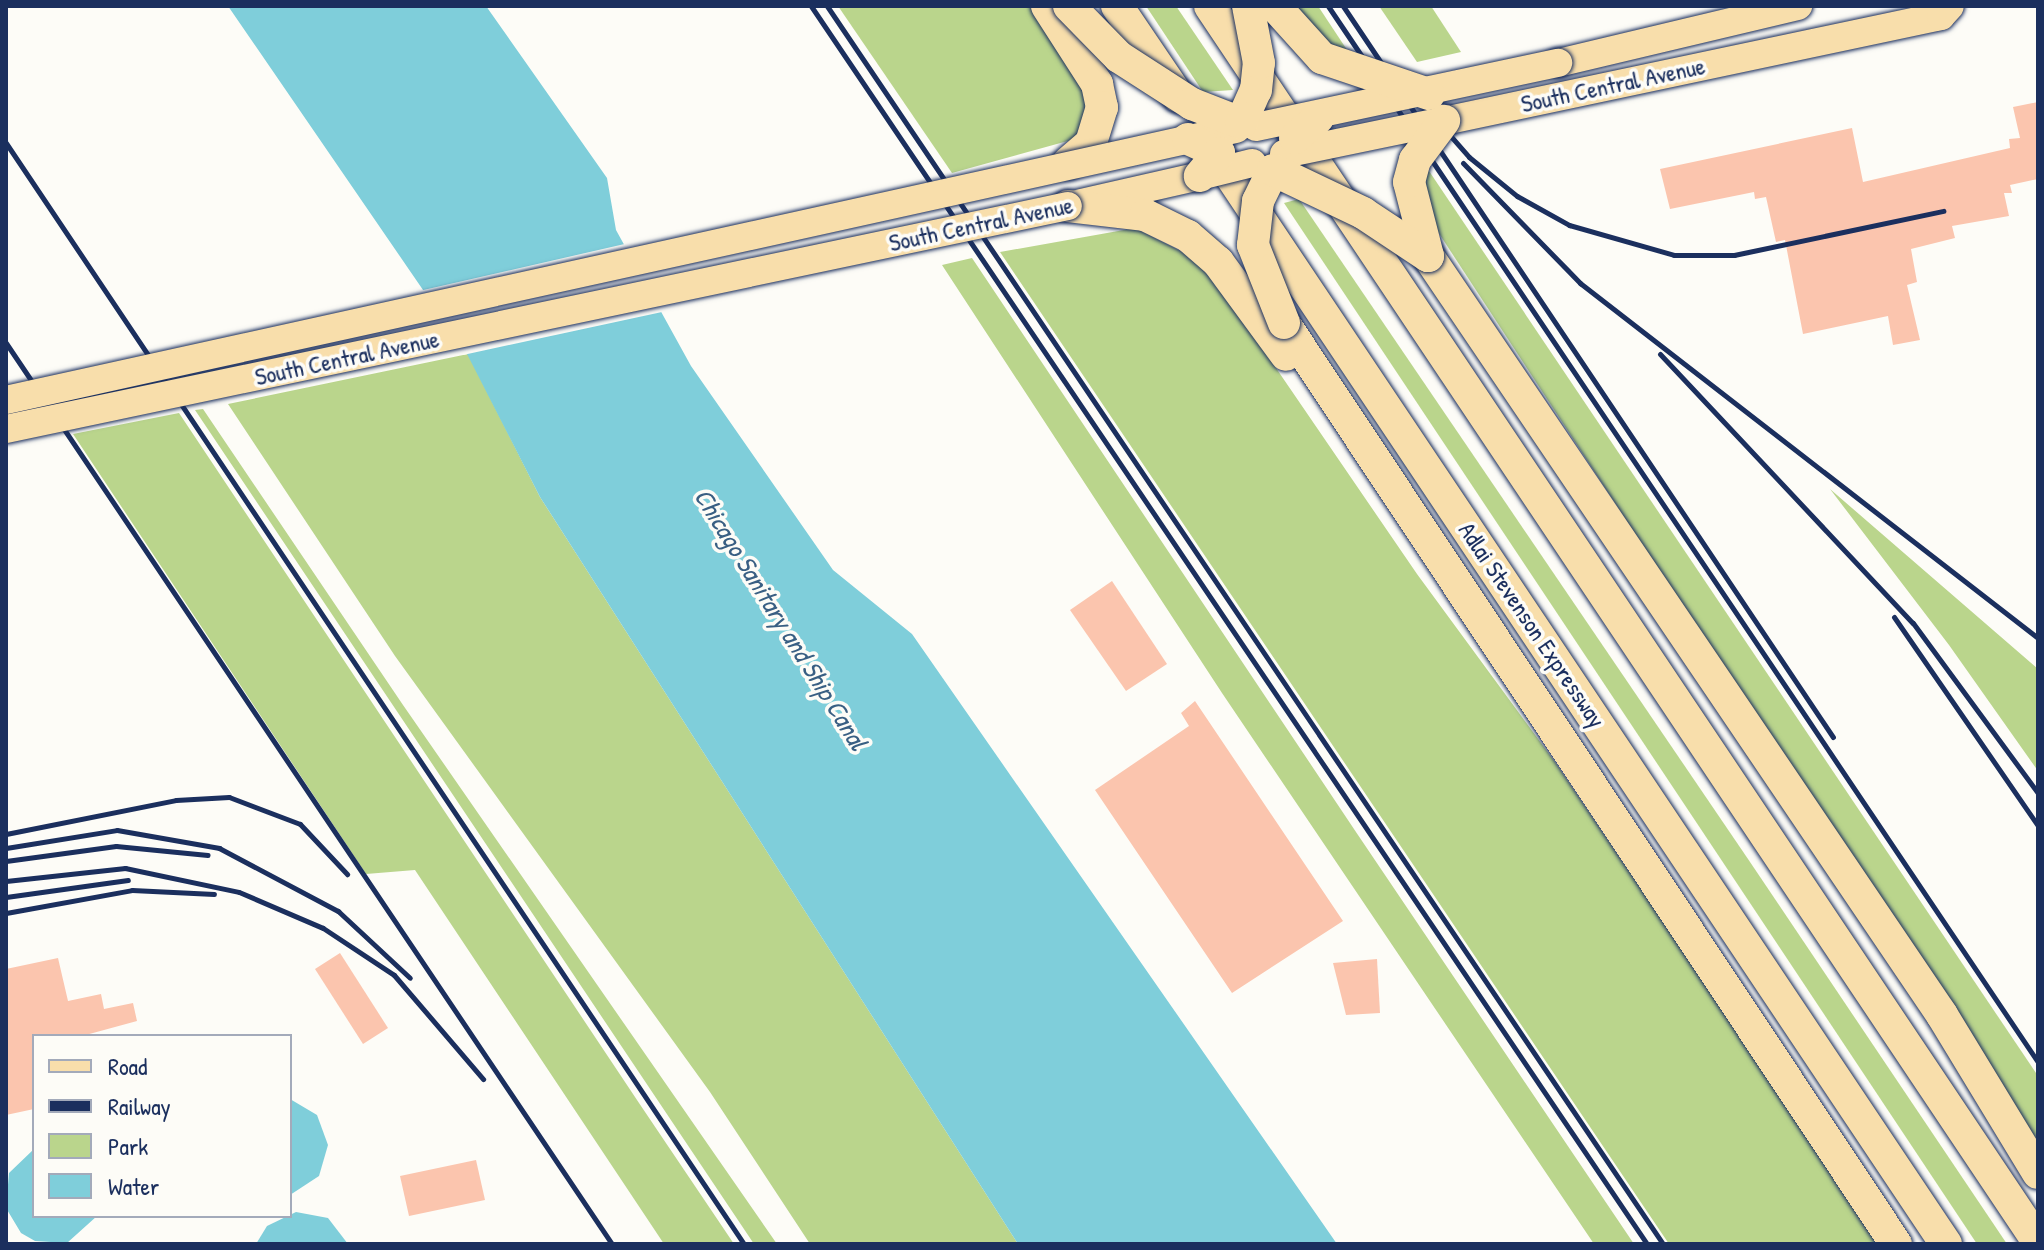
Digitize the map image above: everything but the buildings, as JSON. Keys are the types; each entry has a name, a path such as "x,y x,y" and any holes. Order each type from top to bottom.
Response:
{"highway":[{"path":"1047,6 1097,84 1102,107 1091,143 1068,163"},
{"path":"1069,6 1144,74 1230,142 1291,148"},
{"name":"Adlai Stevenson Expressway","path":"1117,6 1946,1244"},
{"path":"1210,6 2038,1242"},
{"path":"1230,142 1256,90 1259,63 1248,6"},
{"path":"1275,6 1322,58 1436,108 1409,182 1428,256 1942,1015 2038,1173"},
{"path":"1188,139 1291,148"},
{"path":"1291,148 1310,184 1428,256"},
{"path":"1276,328 1253,245 1258,201 1291,148"},
{"path":"1068,206 1145,215 1188,236 1218,262 1276,328 1381,478 1896,1244"}],"main road":[{"name":"South Central Avenue","path":"1291,148 1436,108 1558,63 1798,6"},
{"name":"South Central Avenue","path":"1436,108 1576,93 1941,16 1950,6"},
{"name":"South Central Avenue","path":"6,400 1068,163 1188,139"},
{"name":"South Central Avenue","path":"6,429 1068,206 1230,142"}],"green space":[{"path":"838,6 1035,6 1091,102 1075,139 952,173"},
{"path":"1146,6 1176,6 1233,90 1203,92"},
{"path":"1286,6 1318,6 1353,59 1339,54"},
{"path":"1379,6 1431,6 1461,52 1417,62"},
{"path":"1427,168 2038,1076 2038,1151 1425,212 1421,184"},
{"path":"1299,199 2007,1244 1977,1244 1284,203"},
{"path":"1135,228 1204,263 1417,574 1555,762 1881,1244 1669,1244 1000,252"},
{"path":"972,258 1634,1244 1594,1244 1222,693 942,265"},
{"path":"468,354 540,497 1018,1244 810,1244 710,1092 395,656 228,404"},
{"path":"203,409 403,705 777,1244 754,1244 195,410"},
{"path":"179,413 734,1244 664,1244 415,870 366,874 73,434"},
{"path":"1830,489 2038,669 2038,771 1949,645"}],"water":[{"name":"Chicago Sanitary and Ship Canal","path":"228,6 486,6 607,178 616,230 691,366 833,570 912,634 1337,1244 1018,1244 540,497 467,354"},
{"path":"292,1100 317,1115 328,1145 319,1176 292,1194"},
{"path":"32,1151 32,1218 95,1218 67,1243 35,1241 21,1233 6,1208 9,1173"},
{"path":"292,1214 328,1218 348,1244 256,1244 267,1226 284,1218 292,1218"}],"pier":[{"path":"629,243 662,312 463,355 419,291"}],"railway":[{"path":"811,6 1647,1244"},
{"path":"827,6 1663,1244"},
{"path":"1328,6 2038,1062"},
{"path":"1343,6 1833,737"},
{"path":"1419,100 1469,157 1517,196 1569,225 1674,255 1734,255 1943,211"},
{"path":"6,143 744,1244"},
{"path":"1463,163 1580,283 2038,638"},
{"path":"6,343 612,1244"},
{"path":"1660,354 1913,623 2038,793"},
{"path":"1894,617 2038,826"},
{"path":"6,834 176,800 229,797 300,824 347,874"},
{"path":"6,848 117,830 219,848 338,911 410,978"},
{"path":"6,861 116,846 208,855"},
{"path":"6,881 125,868 239,892 323,928 394,975 483,1079"},
{"path":"6,897 128,880"},
{"path":"6,913 132,890 214,894"}]}
